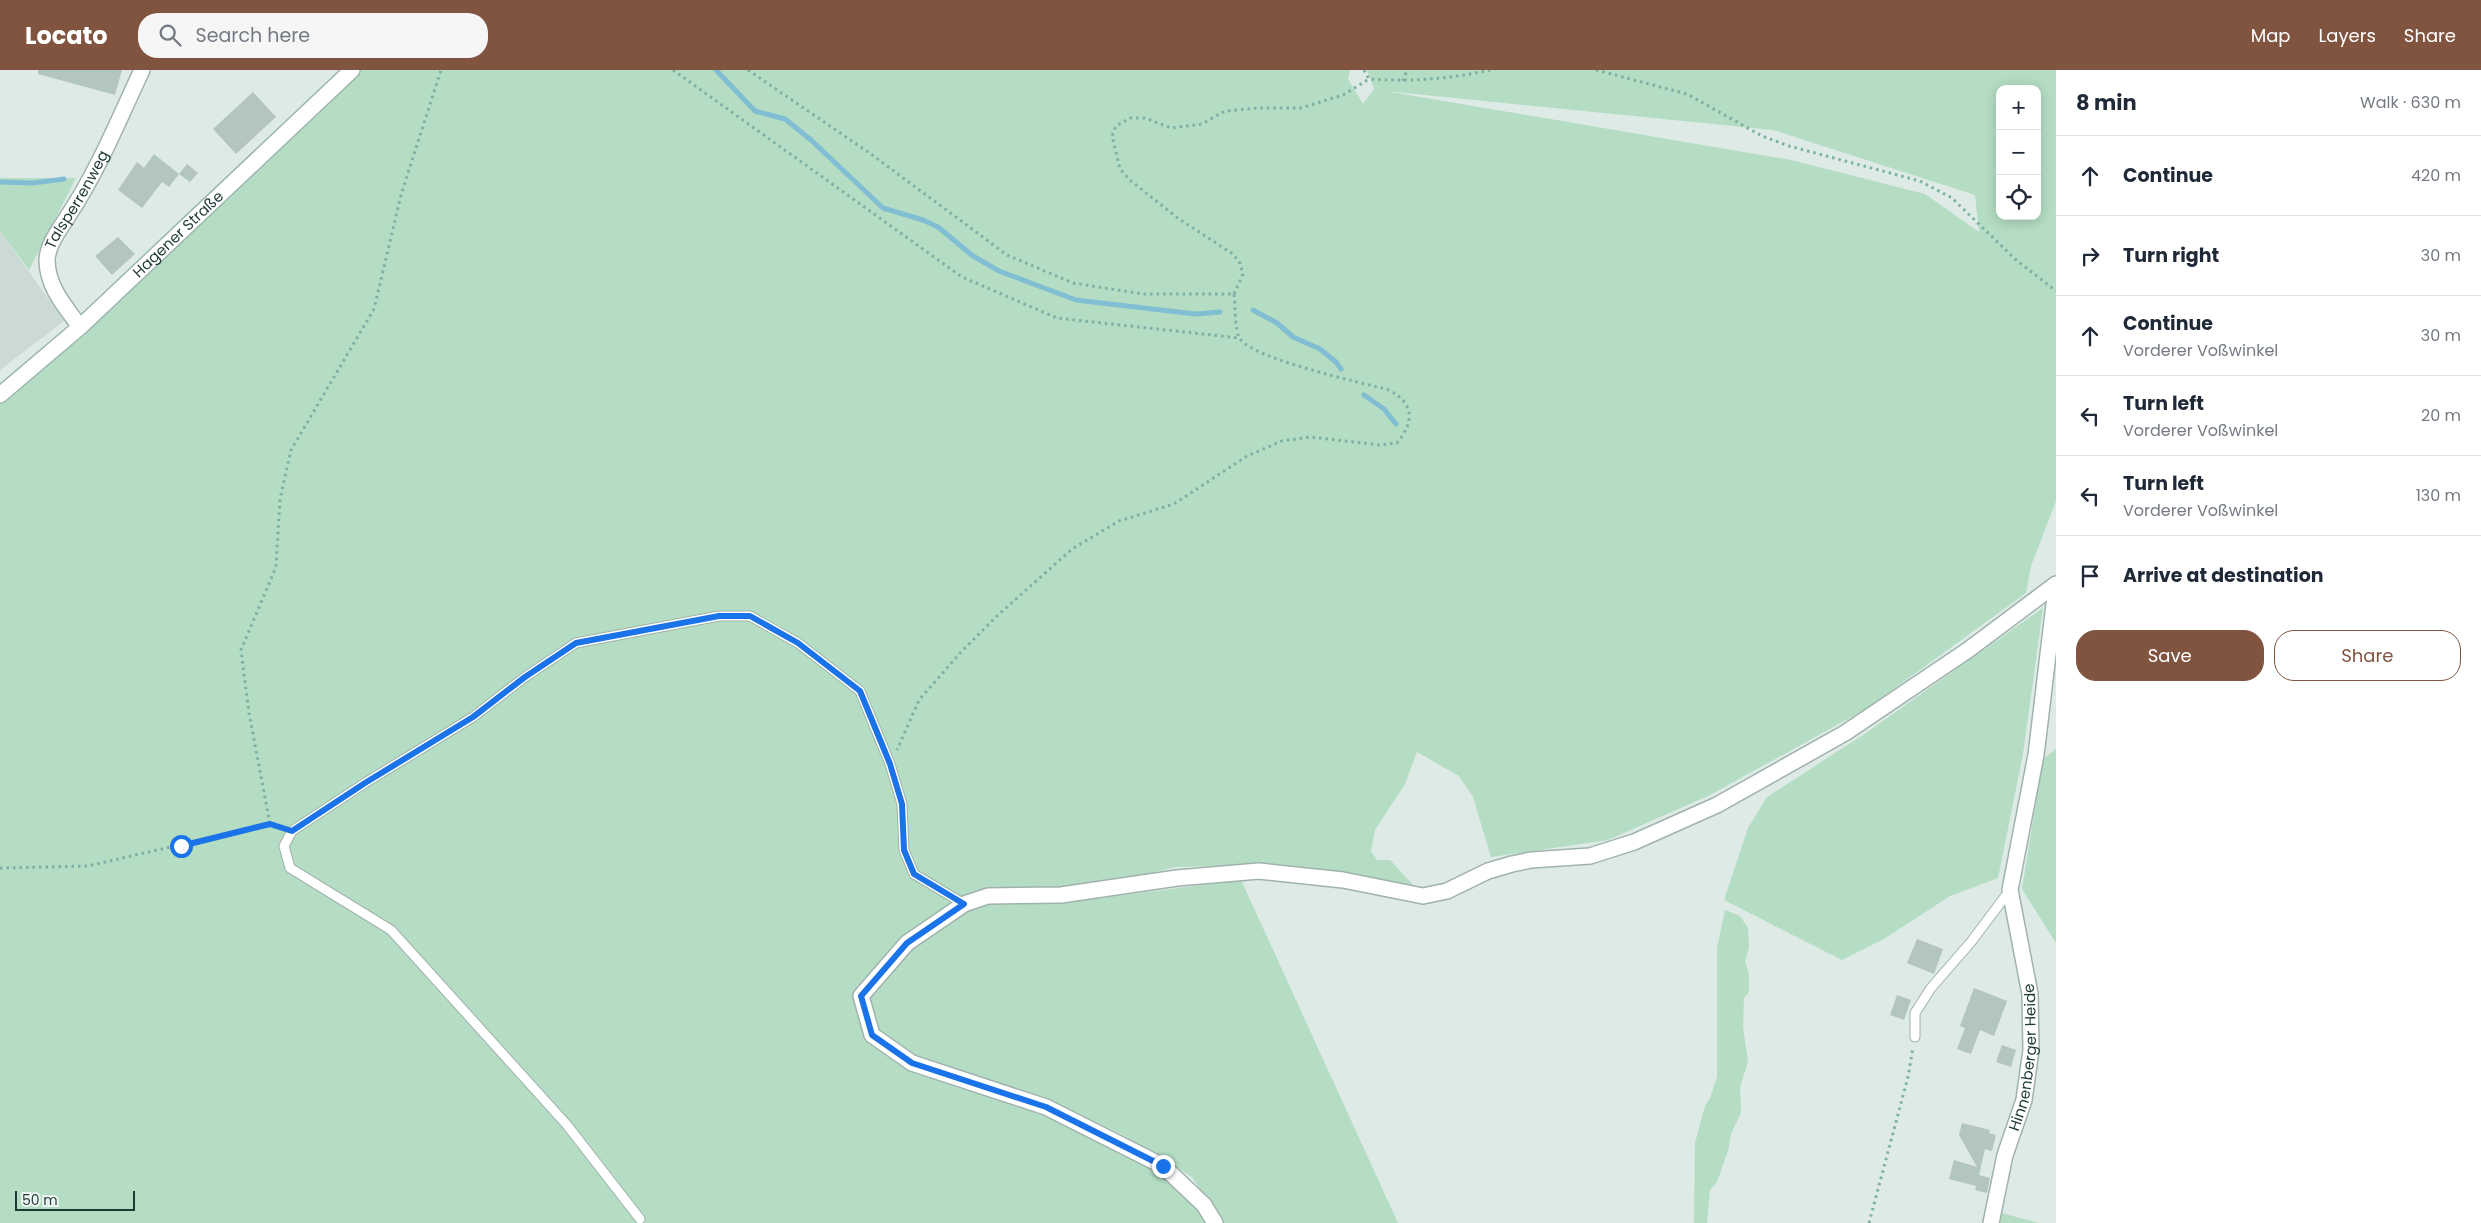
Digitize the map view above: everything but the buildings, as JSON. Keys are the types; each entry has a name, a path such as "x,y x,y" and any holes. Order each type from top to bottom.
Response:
{"street":[{"name":"Talsperrenweg","path":"80,327 54,291 48,278 47,258 55,236 85,192 142,70"},
{"name":"Hagener Straße","path":"0,395 80,327 352,70"},
{"path":"1215,1223 1204,1205 1163,1166 1046,1107 912,1063 872,1035 861,996 907,943 964,904 988,896 1061,895 1177,878 1259,871 1343,880 1423,896 1447,891 1488,871 1512,864 1531,860 1590,856 1634,842 1717,805 1795,763 1885,708 1968,650 2056,584"},
{"name":"Hinnenberger Heide","path":"1991,1223 2005,1155 2024,1100 2030,1050 2030,994 2010,890 2036,755 2056,588"}],"lane":[{"path":"640,1219 568,1125 391,930 290,868 284,846 292,831 365,783 473,717 525,677 576,643 719,616 750,616 798,643 860,691 890,764 902,804 904,850 914,874 964,904"},
{"name":"Hinnenberger Heide","path":"1915,1037 1915,1013 1931,988 1971,942 2010,890"}],"path":[{"path":"270,824 249,713 241,650 276,567 280,499 291,450 374,310 401,196 441,70"},
{"path":"673,70 962,277 1057,318 1239,338 1250,348 1293,363 1389,390 1402,397 1410,412 1408,430 1397,444 1379,445 1310,437 1282,442 1248,456 1174,504 1119,521 1072,549 996,616 919,700 890,764"},
{"path":"748,70 871,154 1007,255 1073,283 1143,294 1234,294"},
{"path":"1364,70 1369,79"},
{"path":"1403,81 1408,70"},
{"path":"1239,338 1234,294 1243,274 1240,263 1233,254 1179,219 1131,181 1120,169 1112,136 1116,126 1130,118 1145,118 1172,128 1202,124 1225,111 1258,108 1301,108 1343,94 1369,79 1430,80 1490,70"},
{"path":"1596,70 1687,94 1762,136 1789,146 1920,181 1952,198 2015,259 2056,291"},
{"path":"0,868 88,866 270,824 292,831"},
{"path":"1869,1223 1908,1077 1915,1037"}],"shaded area":[{"path":"0,231 64,321 0,370"}],"green space":[{"path":"352,70 1350,70 1348,79 1363,104 1374,89 1367,70 2056,70 2056,501 2031,566 2026,593 1866,709 1710,795 1608,840 1491,857 1473,797 1459,776 1417,752 1405,784 1375,830 1371,851 1377,860 1390,860 1414,886 1404,899 1391,899 1378,880 1278,864 1175,867 1121,881 993,899 996,904 1101,898 1241,880 1398,1223 1221,1223 1192,1177 1121,1134 1043,1098 915,1058 871,1036 911,1064 1045,1109 1161,1170 1212,1223 0,1223 0,396","holes":["1385,91 1773,130 1975,195 1979,232 1925,194 1791,160"]},
{"path":"0,178 76,178 29,270 0,231"},
{"path":"2043,608 2023,754 1998,878 1950,896 1884,939 1842,960 1724,900 1748,828 1767,797 1863,735"},
{"path":"2056,749 2056,943 2022,889 2043,759"},
{"path":"1725,910 1740,916 1748,928 1749,947 1745,961 1749,974 1749,992 1744,998 1743,1027 1748,1062 1740,1087 1741,1113 1731,1134 1728,1151 1717,1182 1710,1190 1707,1223 1694,1223 1695,1143 1705,1106 1710,1098 1717,1077 1717,948"},
{"path":"1998,1212 2039,1223 1997,1223"}],"waterway":[{"path":"716,70 755,111 785,119 811,140 883,208 923,220 938,227 973,256 999,271 1076,300 1195,314 1220,312"},
{"path":"0,182 33,183 64,179"},
{"path":"1253,310 1277,323 1293,337 1320,349 1336,362 1341,369"},
{"path":"1364,395 1384,409 1396,424"}],"route":[{"path":"181,846 270,824 292,831 365,783 473,717 525,677 576,643 719,616 750,616 798,643 860,691 890,764 902,804 904,850 914,874 964,904 907,943 861,996 872,1035 912,1063 1046,1107 1163,1166"}]}
